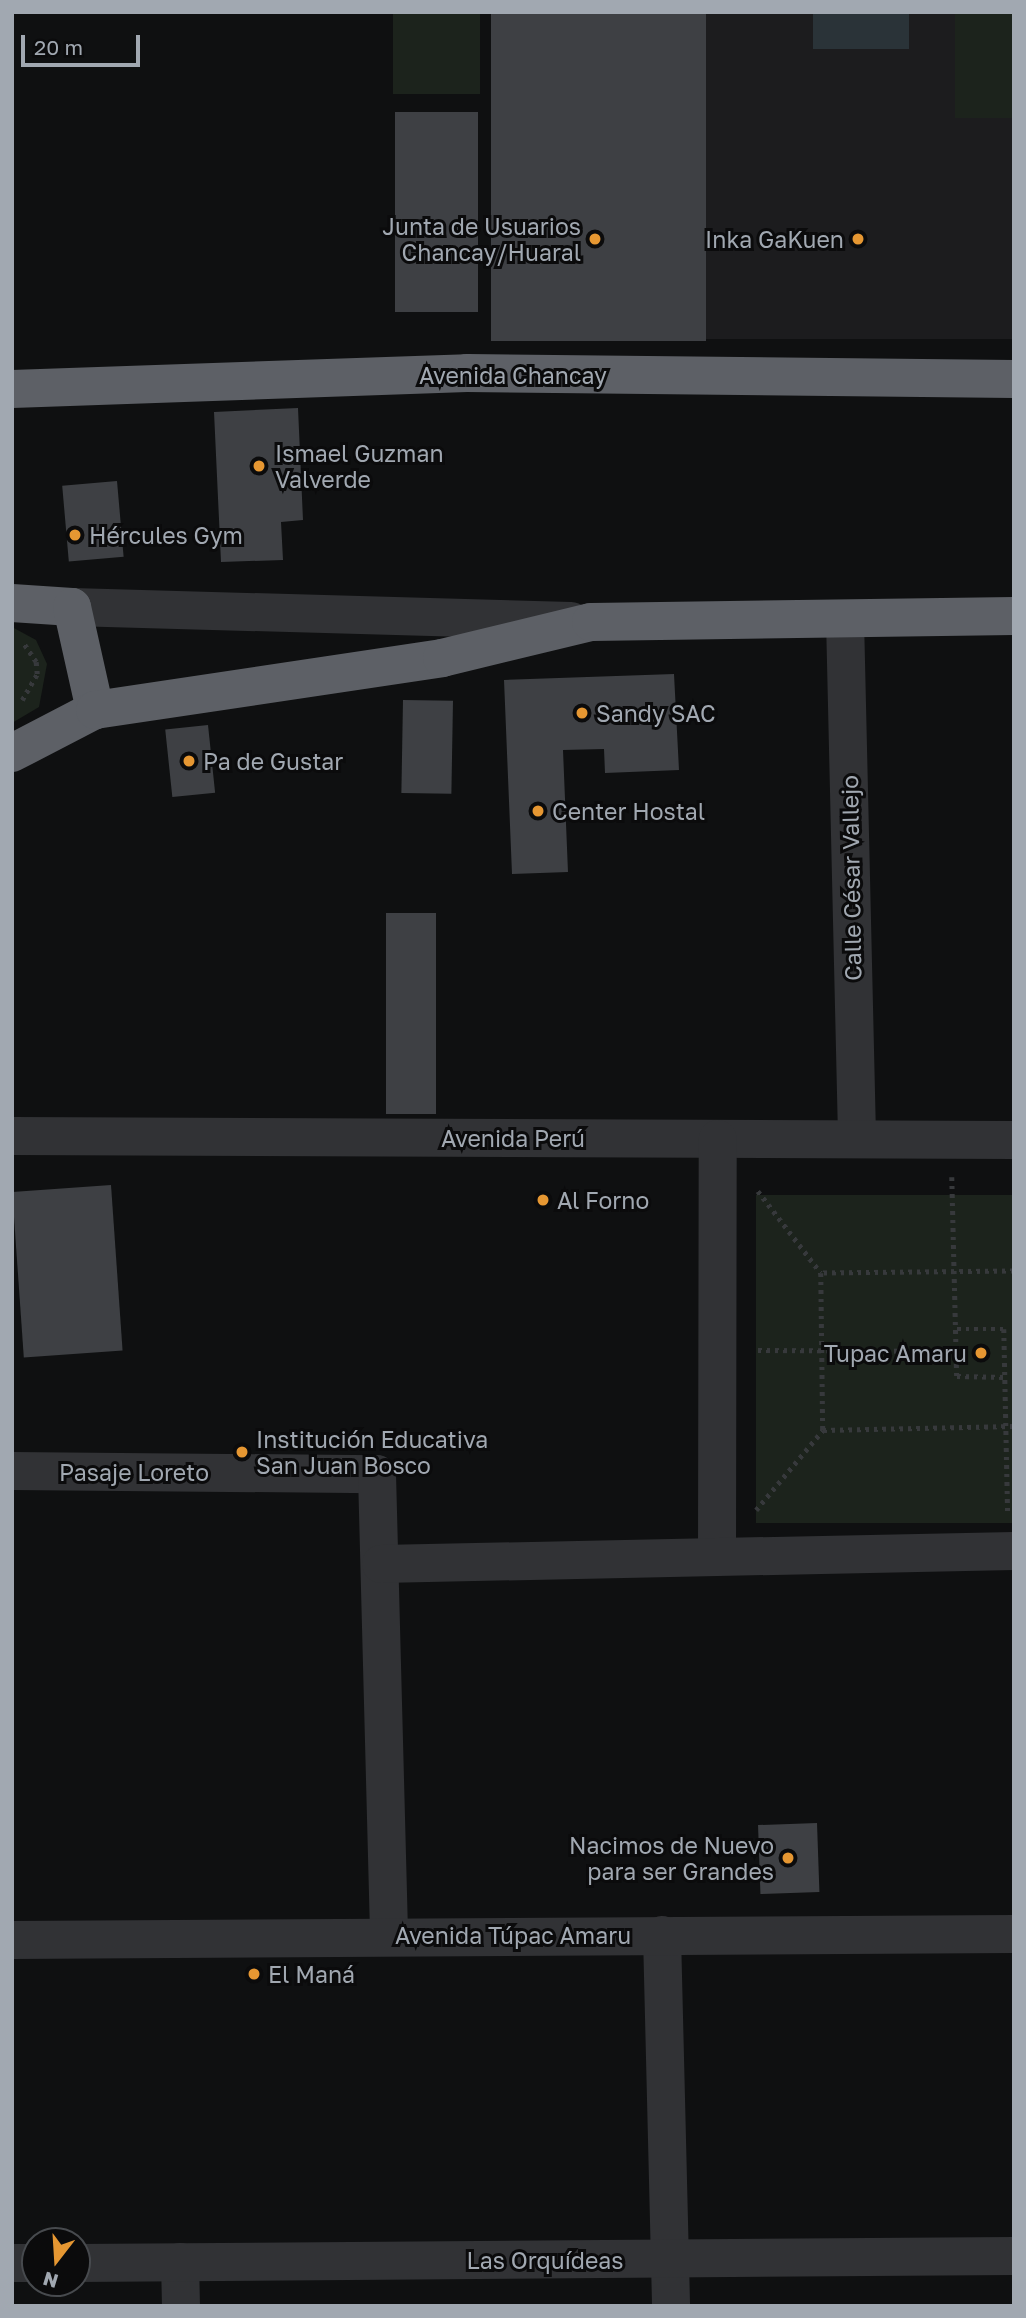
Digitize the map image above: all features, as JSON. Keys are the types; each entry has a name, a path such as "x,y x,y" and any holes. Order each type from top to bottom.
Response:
{"highway":[{"name":"Avenida Chancay","path":"12,389 467,373 1014,379"},
{"path":"12,603 72,607 95,710"},
{"path":"12,753 95,710 442,658 591,622 1014,616"}],"street":[{"path":"72,607 591,622"},
{"name":"Calle César Vallejo","path":"845,619 857,1137"},
{"name":"Avenida Perú","path":"12,1136 718,1139 857,1137 1014,1140"},
{"path":"717,1557 718,1139"},
{"name":"Pasaje Loreto","path":"12,1471 376,1474 381,1564"},
{"path":"389,1935 381,1564 1011,1551"},
{"name":"Avenida Túpac Amaru","path":"12,1940 389,1935 1014,1934"},
{"path":"662,1935 671,2306"},
{"name":"Las Orquídeas","path":"91,2263 1014,2256"},
{"path":"180,2262 181,2306"}],"path":[{"path":"12,638 31,652 37,674 29,695 12,705"},
{"path":"717,1557 823,1430 821,1273 718,1139"},
{"path":"951,1140 957,1376 1005,1377"},
{"path":"821,1273 1014,1271"},
{"path":"957,1329 1003,1329 1011,1551"},
{"path":"718,1349 956,1351"},
{"path":"1004,1352 1014,1352"},
{"path":"823,1430 1014,1426"}],"shaded area":[{"path":"393,12 480,12 480,94 393,94"},
{"name":"Inka GaKuen","path":"706,12 1014,12 1014,339 706,339"},
{"path":"813,12 909,12 909,49 813,49"},
{"path":"955,12 1014,12 1014,118 955,118"},
{"path":"12,627 36,640 47,664 39,707 12,723"},
{"path":"756,1195 1014,1195 1014,1523 756,1523"}],"building":[{"name":"Junta de Usuarios Chancay/Huaral","path":"491,12 706,12 706,341 491,341"},
{"path":"395,112 478,112 478,312 395,312"},
{"name":"Ismael Guzman Valverde","path":"298,408 303,520 281,522 283,560 221,562 214,412"},
{"path":"117,481 124,557 69,562 62,486"},
{"path":"674,674 679,770 605,773 604,749 563,750 568,872 512,874 504,680"},
{"path":"403,700 453,701 451,794 401,793"},
{"name":"Pa de Gustar","path":"208,725 215,793 172,797 165,729"},
{"path":"386,913 436,913 436,1114 386,1114"},
{"path":"111,1185 123,1351 24,1358 12,1192"},
{"name":"Nacimos de Nuevo para ser Grandes","path":"817,1823 819,1892 760,1894 758,1825"}],"place":[{"name":"Junta de Usuarios Chancay/Huaral","path":"595,239"},
{"name":"Inka GaKuen","path":"858,239"},
{"name":"Ismael Guzman Valverde","path":"259,466"},
{"name":"Hércules Gym","path":"75,535"},
{"name":"Sandy SAC","path":"582,713"},
{"name":"Pa de Gustar","path":"189,761"},
{"name":"Center Hostal","path":"538,811"},
{"name":"Al Forno","path":"543,1200"},
{"name":"Tupac Amaru","path":"981,1353"},
{"name":"Institución Educativa San Juan Bosco","path":"242,1452"},
{"name":"Nacimos de Nuevo para ser Grandes","path":"788,1858"},
{"name":"El Maná","path":"254,1974"}]}
